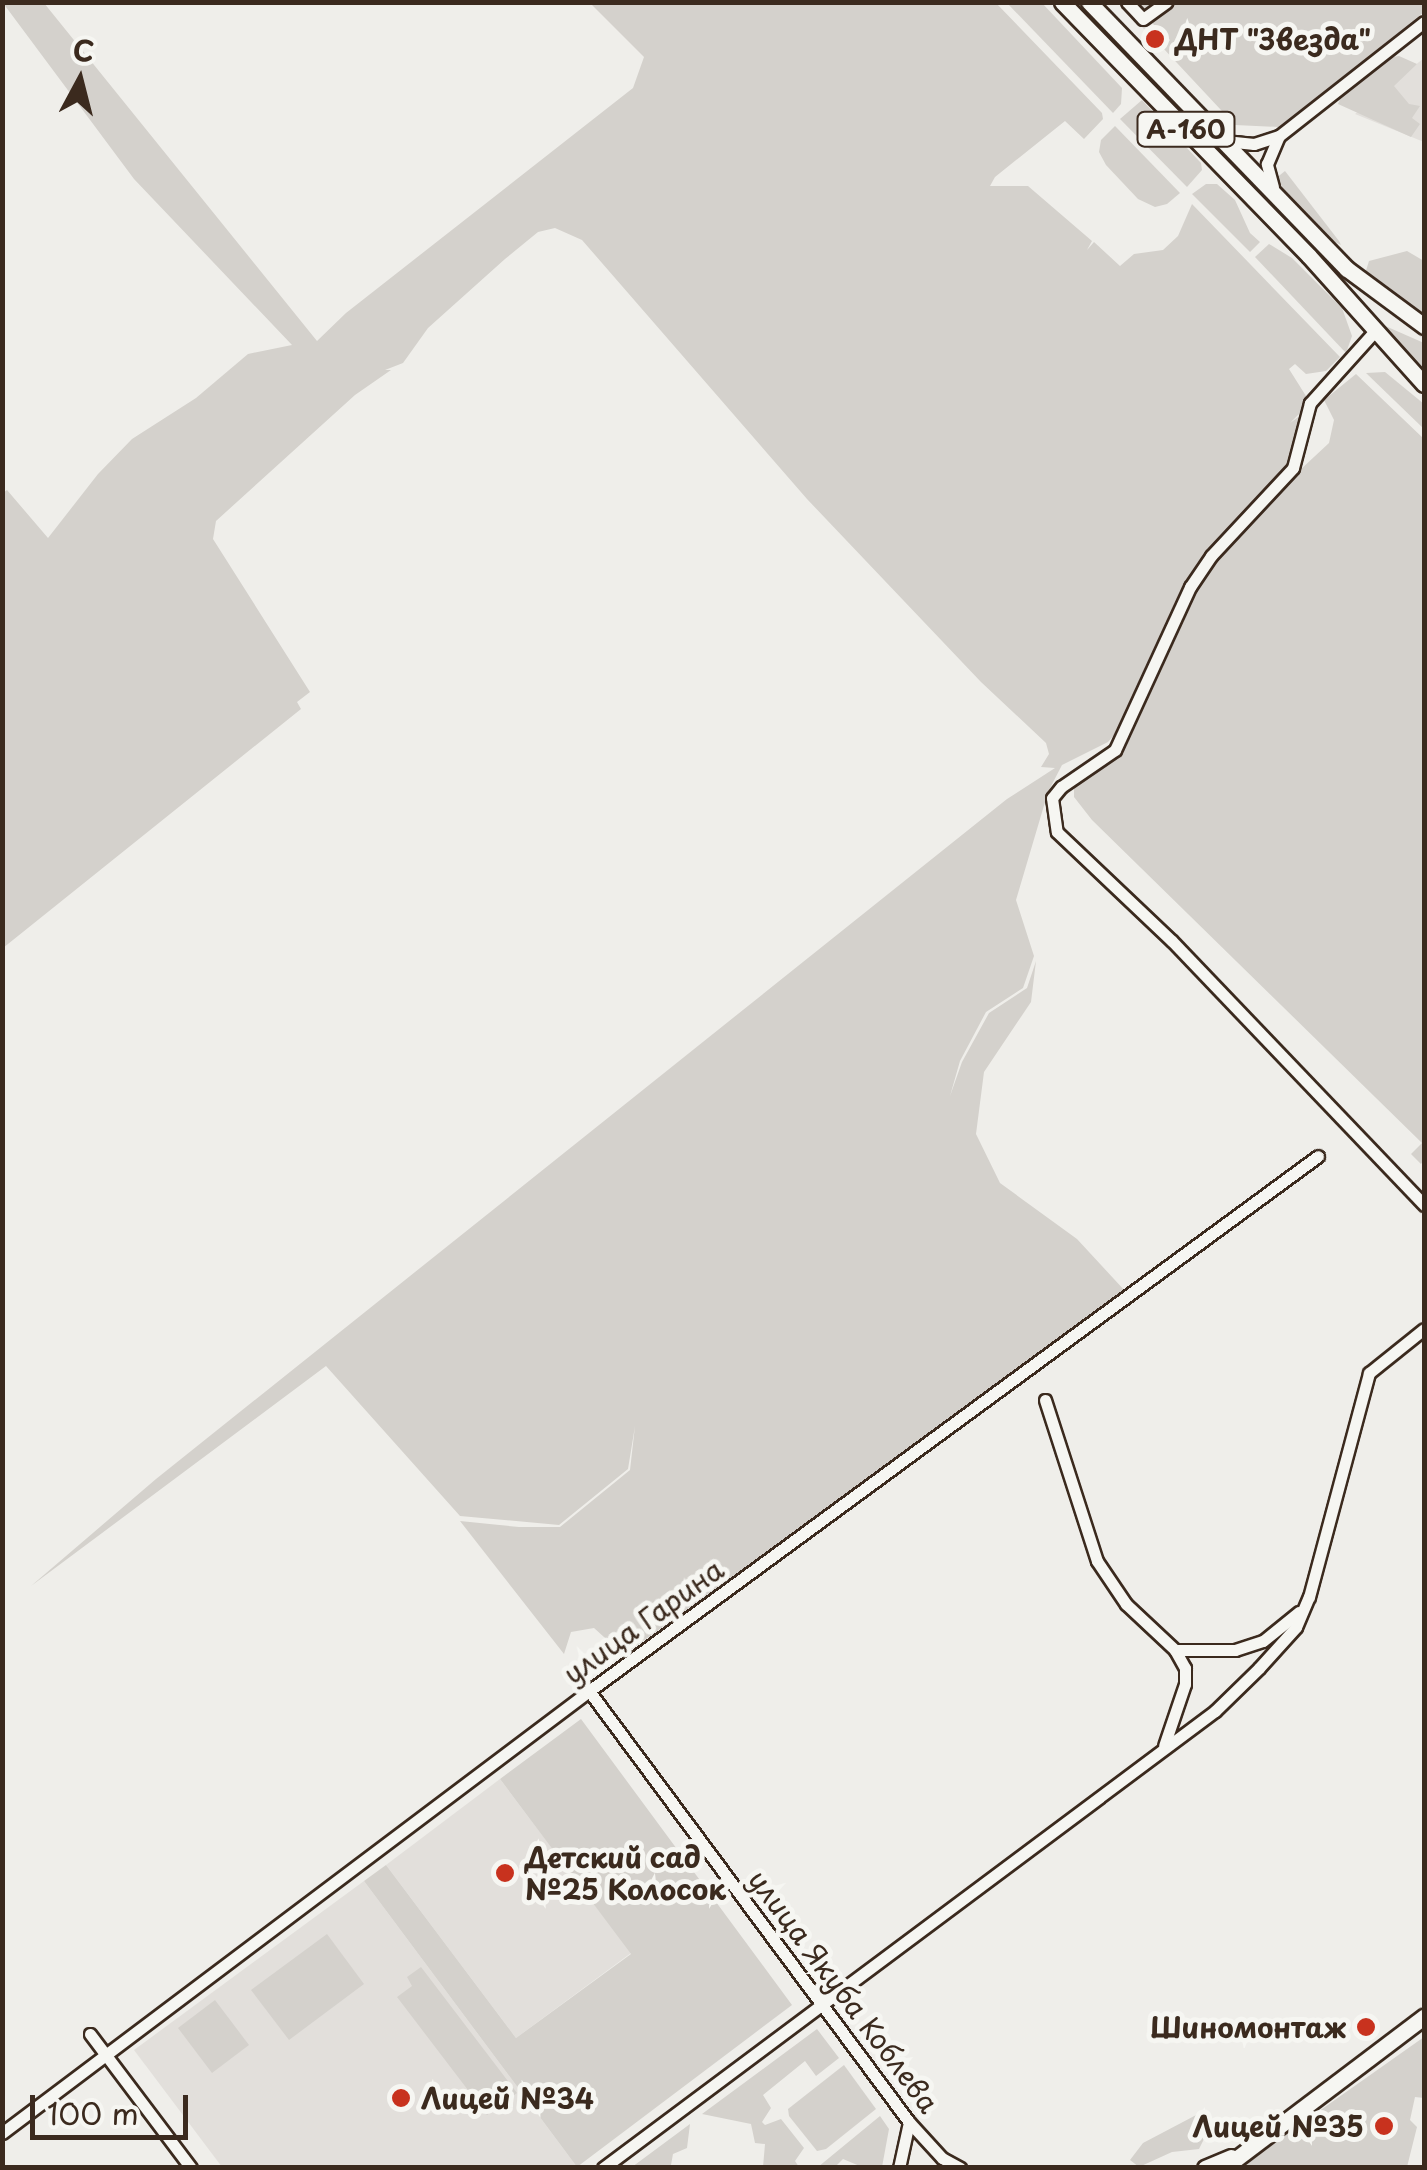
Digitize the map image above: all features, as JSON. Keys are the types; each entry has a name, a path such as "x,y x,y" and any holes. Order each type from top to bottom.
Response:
{"main road":[{"name":"А-160","path":"1062,2 1309,256 1374,332"},
{"name":"А-160","path":"1089,2 1294,214"},
{"path":"1294,214 1372,292 1424,326"},
{"path":"1374,332 1424,384"},
{"path":"1204,2168 1230,2161 1424,2017"}],"street":[{"path":"1127,2 1143,19 1166,2"},
{"path":"1223,141 1254,144 1279,136 1424,22"},
{"path":"1279,136 1268,158 1268,178 1294,214"},
{"path":"1374,332 1310,403 1293,468 1211,556 1190,587 1115,750 1061,786 1052,798 1056,832 1172,940 1424,1205"},
{"name":"улица Гарина","path":"2,2133 589,1691 1318,1156"},
{"path":"604,2168 1215,1711 1259,1668 1296,1627 1309,1596 1369,1373 1424,1329"},
{"path":"1045,1400 1097,1562 1126,1604 1176,1650 1185,1668 1185,1684 1164,1746"},
{"path":"1176,1650 1234,1650 1263,1642 1285,1627 1309,1596"},
{"name":"улица Якуба Коблева","path":"589,1691 909,2122 942,2158 960,2168"},
{"path":"90,2034 191,2168"},
{"path":"899,2168 909,2122"}],"shaded area":[{"path":"1424,2 1424,12 1280,127 1235,125 1163,48 1170,40 1151,22 1144,29 1118,3"},
{"path":"3,3 44,3 317,341 346,313 633,88 644,57 590,3 996,3 1102,113 1103,119 1084,139 1065,121 995,177 990,186 1028,186 1092,241 1087,250 1094,242 1120,266 1134,254 1163,250 1178,236 1192,204 1340,357 1326,371 1306,374 1295,364 1289,369 1306,396 1301,412 1290,423 1301,415 1287,466 1197,563 1123,725 1108,742 1062,765 1048,792 1016,900 1034,956 1023,988 986,1012 960,1061 950,1096 962,1062 989,1013 1027,988 1036,961 1031,1002 984,1072 976,1134 1000,1183 1077,1239 1126,1292 624,1655 594,1628 571,1632 564,1654 460,1521 560,1527 630,1470 635,1426 628,1469 559,1525 460,1516 326,1366 31,1586 156,1479 1007,799 1055,768 1041,767 1049,754 1046,743 981,682 807,499 582,240 555,228 538,232 505,259 428,328 403,363 385,370 391,370 355,395 216,521 213,539 310,692 297,702 301,709 3,948 3,493 7,490 48,538 98,474 132,439 196,398 248,354 292,345 134,179"},
{"path":"1007,3 1042,3 1122,88 1121,104 1113,113"},
{"path":"1399,56 1417,64 1394,86 1409,104 1420,106 1412,118 1420,124 1411,137 1338,104 1342,94 1387,58"},
{"path":"1424,58 1424,142 1355,114"},
{"path":"1142,100 1201,163 1202,170 1187,187 1120,119"},
{"path":"1115,126 1180,193 1167,204 1155,207 1138,199 1106,165 1099,152 1101,140"},
{"path":"1285,171 1341,245 1323,236 1307,221 1275,179"},
{"path":"1206,184 1217,184 1235,200 1250,233 1260,242 1250,252 1192,194"},
{"path":"1269,244 1292,258 1342,308 1352,336 1346,353 1255,257"},
{"path":"1407,251 1424,261 1424,315 1364,277 1369,261"},
{"path":"1383,325 1424,343 1424,375 1382,329"},
{"path":"1385,372 1424,404 1424,429 1366,373"},
{"path":"1356,374 1424,439 1424,1160 1421,1164 1411,1154 1422,1143 1092,820 1074,797 1074,787 1111,761 1127,738 1195,589 1216,558 1269,499 1329,443 1334,420 1324,400"},
{"path":"581,1719 792,2005 577,2167 364,1881 386,1865 516,2038 631,1954 500,1779"},
{"path":"500,1779 631,1953 516,2038 386,1865"},
{"path":"364,1881 577,2167 222,2167 134,2050"},
{"path":"327,1934 364,1984 289,2040 251,1990"},
{"path":"421,1967 517,2093 487,2115 397,1997 412,1986 407,1977"},
{"path":"215,2000 249,2045 212,2073 178,2028"},
{"path":"817,2029 839,2058 816,2076 805,2061 763,2095 771,2108 762,2122 765,2125 781,2119 804,2148 795,2161 799,2167 763,2167 765,2144 755,2143 751,2124 702,2114"},
{"path":"1424,2037 1424,2098 1415,2097 1410,2120 1417,2127 1407,2167 1240,2167"},
{"path":"844,2065 876,2109 826,2149 817,2151 789,2116 788,2109"},
{"path":"1200,2113 1209,2121 1209,2129 1199,2149 1172,2152 1139,2167 1130,2160 1143,2143"},
{"path":"880,2116 889,2129 882,2167 862,2167 843,2159 835,2167 818,2167"},
{"path":"690,2124 687,2148 673,2154 671,2165 677,2167 632,2167"}],"place":[{"name":"ДНТ \"Звезда\"","path":"1155,39"},
{"name":"Детский сад №25 Колосок","path":"505,1873"},
{"name":"Шиномонтаж","path":"1366,2027"},
{"name":"Лицей №34","path":"401,2098"},
{"name":"Лицей №35","path":"1384,2126"}]}
